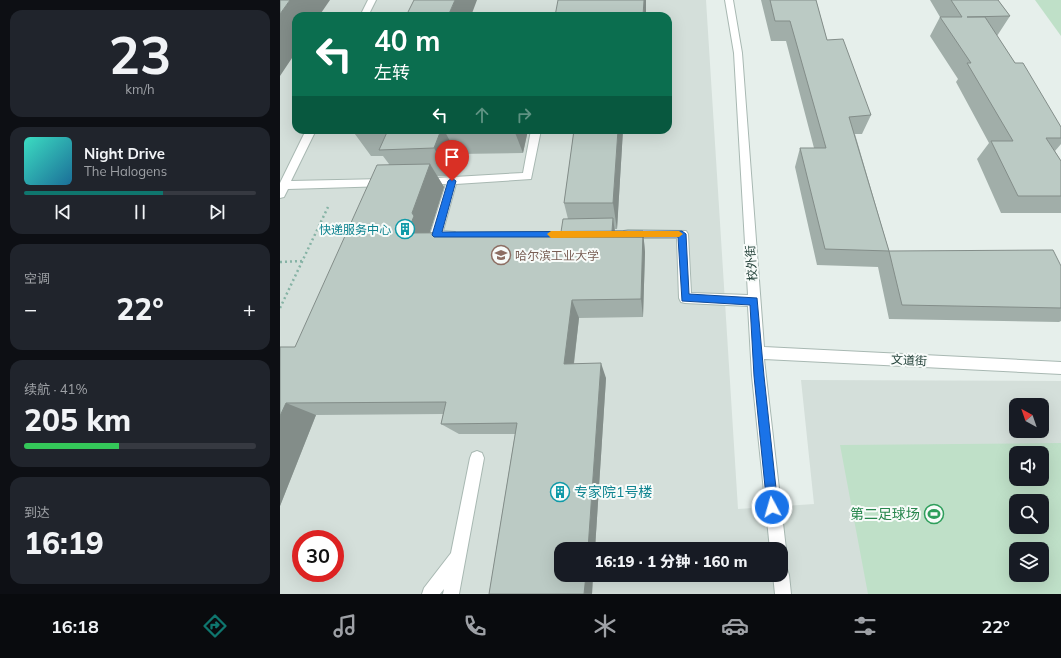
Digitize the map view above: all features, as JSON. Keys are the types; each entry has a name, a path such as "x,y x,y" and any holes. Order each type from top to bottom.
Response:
{"street":[{"path":"366,12 372,0"},
{"name":"校外街","path":"729,0 738,53 757,353 777,542"},
{"path":"309,134 282,190 397,182"},
{"path":"412,182 527,176 535,134"},
{"path":"452,181 436,235 460,235"},
{"path":"618,234 682,234 685,298 754,301"},
{"name":"文道街","path":"757,353 1061,368"},
{"path":"451,594 477,458"},
{"path":"430,594 459,556"},
{"path":"782,582 783,594"}],"path":[{"path":"280,308 328,207"},
{"path":"280,262 303,261"}],"shaded area":[{"name":"哈尔滨工业大学","path":"280,0 706,0 738,509 814,504 801,380 1061,381 1061,594 280,594"}],"green space":[{"path":"1035,0 1061,0 1061,36"},
{"name":"第二足球场","path":"1061,443 1061,594 868,594 840,445"}],"building":[{"path":"280,0 290,0 280,14"},
{"path":"414,0 455,0 450,12 408,12"},
{"path":"558,0 644,0 643,12 556,12"},
{"path":"770,0 816,0 827,40 843,39 871,115 849,117 889,251 825,249 800,148 826,148 790,21 775,21"},
{"path":"951,0 998,0 1010,16 967,17 985,17 1015,63 1023,63 1061,127 1061,138 1046,138 1061,161 1061,196 1018,196 991,141 1013,141 967,63 971,63 940,17 962,17"},
{"path":"386,134 439,134 434,148 379,150"},
{"path":"573,134 618,134 613,203 564,203"},
{"path":"430,164 412,213 414,216 407,233 561,232 563,219 613,218 612,231 643,231 641,299 572,300 564,364 601,363 588,542 554,542 554,582 585,582 584,594 489,594 517,423 441,424 446,402 286,403 280,416 280,347 295,347 377,165"},
{"path":"1053,250 1061,266 1061,308 902,305 889,251"}],"slow traffic":[{"path":"551,234 679,234"}],"place":[{"name":"快递服务中心","path":"405,229"},
{"name":"哈尔滨工业大学","path":"501,255"},
{"name":"专家院1号楼","path":"560,492"},
{"name":"第二足球场","path":"934,514"}],"route":[{"path":"452,181 436,235 682,234 685,298 754,301 759,376 772,507"}]}
